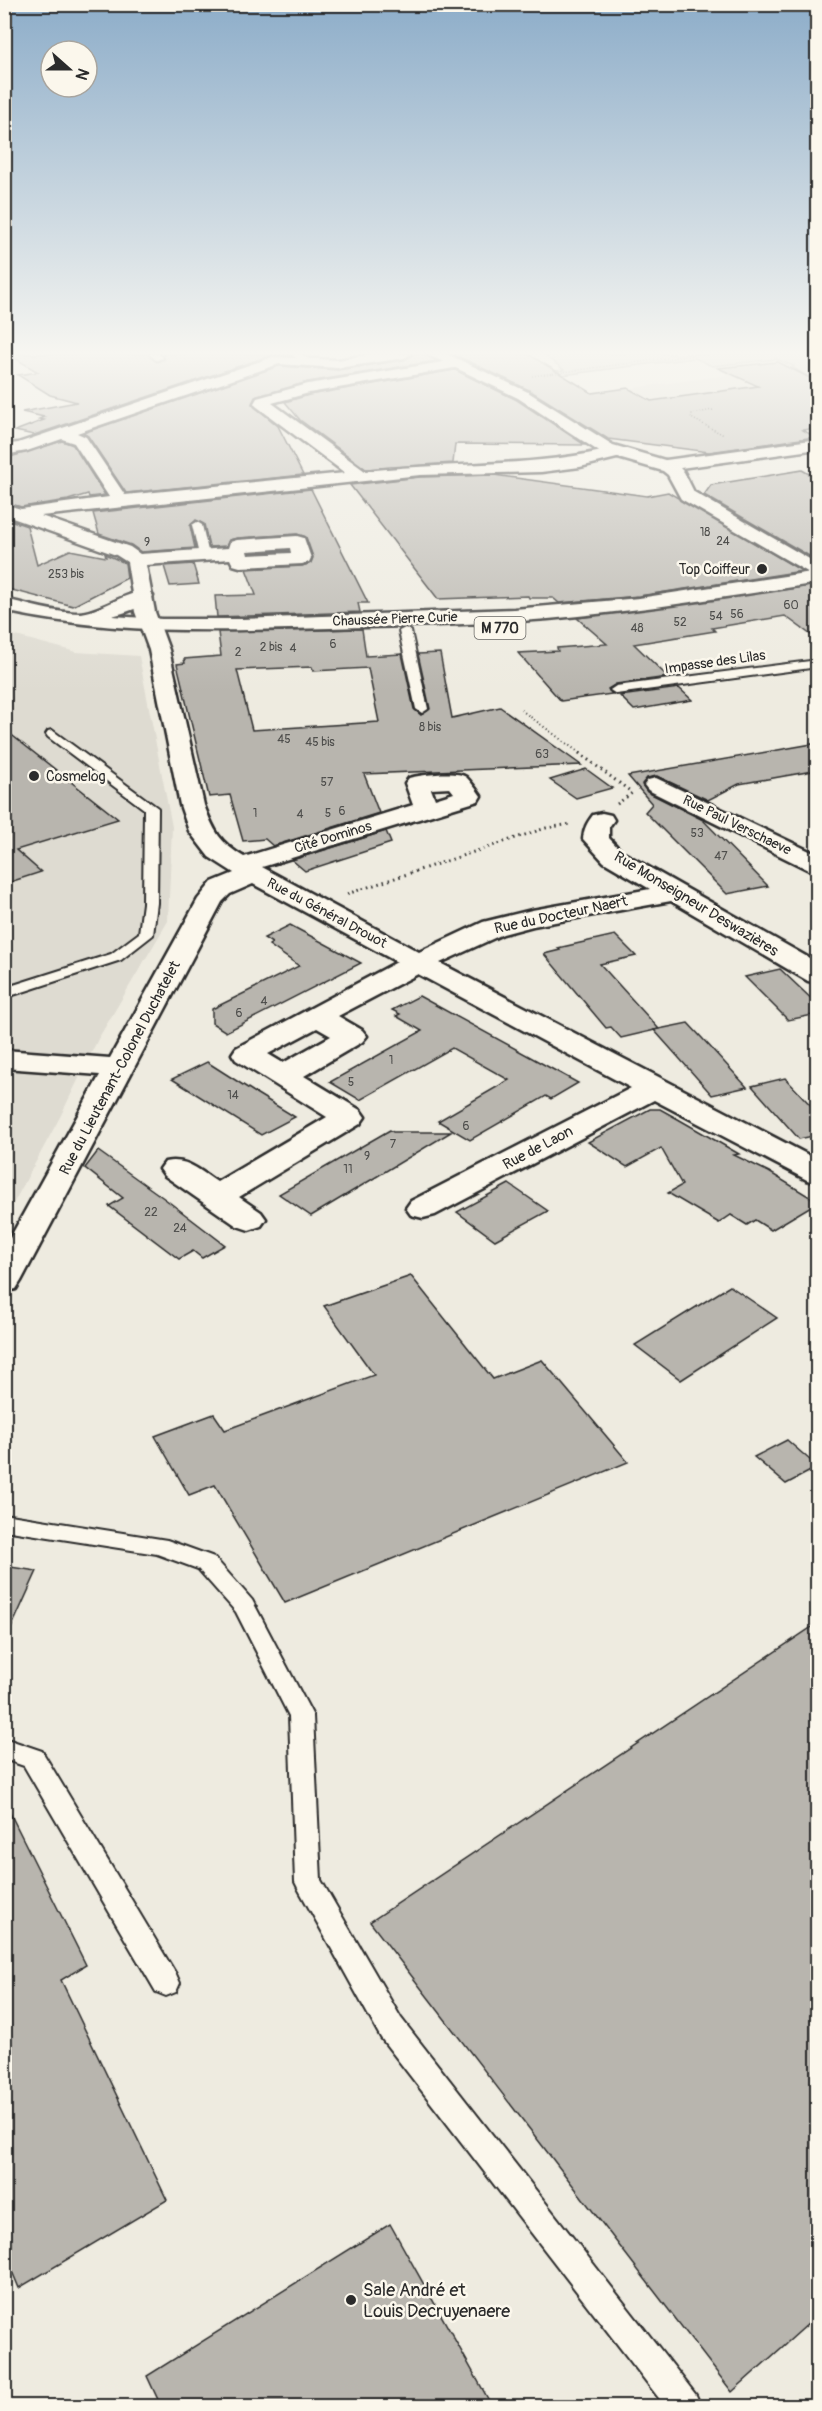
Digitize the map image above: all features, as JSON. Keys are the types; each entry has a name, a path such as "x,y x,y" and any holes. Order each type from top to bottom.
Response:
{"street":[{"path":"97,467 120,501"},
{"path":"348,467 361,476"},
{"path":"13,512 431,470 545,467"},
{"path":"668,467 674,470 685,493 693,499 818,572"},
{"path":"13,512 123,551 136,560 239,553"},
{"name":"Rue du Général Drouot","path":"136,560 198,824 212,845 247,870 312,906 653,1088 818,1173"},
{"name":"Chaussée Pierre Curie","path":"153,633 558,612 627,605 818,577"},
{"name":"Chaussée Pierre Curie","path":"153,633 405,631 601,621 818,591"},
{"path":"74,620 112,610 143,596"},
{"name":"M 770","path":"4,605 74,620 153,633"},
{"name":"M 770","path":"4,620 67,634 153,633"},
{"name":"Rue Paul Verschaeve","path":"656,785 818,865"},
{"name":"Cité Dominos","path":"247,870 426,808"},
{"name":"Rue Monseigneur Deswazières","path":"602,820 596,833 600,845 613,857 818,975"},
{"name":"Rue du Lieutenant-Colonel Duchatelet","path":"4,1281 213,896 247,870"},
{"name":"Rue du Docteur Naert","path":"282,1076 247,1054 420,962 493,928 516,921 674,893"},
{"path":"216,1196 349,1117 282,1076 352,1036 316,1016"},
{"path":"4,1059 121,1068"},
{"name":"Rue de Laon","path":"423,1208 653,1088"},
{"path":"176,1168 249,1219"}],"lane":[{"path":"197,525 204,555"},
{"path":"405,631 422,709"},
{"name":"Impasse des Lilas","path":"616,690 818,663"},
{"path":"4,993 116,957 146,935 150,903 151,807 52,734"},
{"path":"4,1522 159,1545 206,1563 244,1606 301,1716 308,1882 391,2028 685,2406"},
{"path":"4,1748 33,1758 166,1983"}],"path":[{"path":"312,906 546,828 602,820 620,800 633,793 521,710"}],"shaded area":[{"path":"5,633 76,652 139,656 172,827 168,921 98,1039 60,1117 5,1219"}],"building":[{"path":"4,467 87,467 105,495 89,497 88,494 68,500 21,507 4,502"},
{"path":"108,467 299,467 303,475 126,493"},
{"path":"363,467 402,467 366,469"},
{"path":"802,470 818,479 818,561 704,495 711,485"},
{"path":"494,475 647,496 668,492 802,571 639,596 559,603 553,598 529,598 528,596 438,599 350,485 420,477"},
{"path":"311,489 368,603 358,603 360,612 217,617 215,596 256,595 246,569 302,566 311,563 313,557 306,537 297,534 237,538 229,540 226,546 209,547 204,524 196,520 190,526 195,548 141,552 131,545 99,534 93,513"},
{"path":"4,518 27,526 37,565 70,550 106,557 105,554 125,563 127,578 73,606 4,588"},
{"path":"193,564 199,584 170,586 164,566"},
{"path":"818,585 818,640 785,616 712,628 715,631 634,644 668,677 616,684 608,689 612,694 561,701 518,653 558,651 557,648 607,644 577,618"},
{"path":"362,629 366,656 402,654 414,709 421,715 430,709 418,654 440,653 452,718 500,707 581,765 364,774 379,813 273,846 265,839 243,841 230,795 209,797 177,664 185,663 184,659 221,656 218,632","holes":["312,667 313,671 368,668 379,722 252,730 237,670"]},
{"path":"679,688 692,700 634,710 620,696"},
{"name":"Cosmelog","path":"4,729 118,819 16,850 41,872 4,884"},
{"path":"818,743 818,770 739,784 708,800 657,776 647,778 642,784 647,792 703,820 768,886 727,894 645,812 652,804 628,776"},
{"path":"586,769 612,788 576,798 550,780"},
{"path":"386,831 391,843 305,871 292,860"},
{"path":"290,925 361,963 226,1032 212,1023 212,1009 299,966 269,945 272,943 264,938"},
{"path":"615,935 636,956 600,964 659,1029 621,1038 611,1027 606,1028 544,954 560,950 558,948"},
{"path":"780,969 818,1005 818,1014 788,1020 745,977"},
{"path":"419,996 578,1083 551,1099 546,1096 470,1140 438,1121 509,1080 452,1048 360,1100 330,1082 422,1031 396,1016 400,1014 392,1010"},
{"path":"688,1023 747,1087 712,1095 654,1030"},
{"path":"207,1062 295,1117 261,1135 172,1079"},
{"path":"785,1078 818,1113 818,1135 799,1139 752,1086"},
{"path":"650,1109 660,1109 739,1154 734,1155 769,1172 818,1202 771,1230 755,1220 747,1225 731,1215 719,1223 668,1193 682,1185 661,1148 627,1167 588,1142"},
{"path":"390,1130 393,1132 451,1132 311,1216 279,1194"},
{"path":"98,1151 225,1245 202,1258 193,1251 179,1259 109,1206 123,1198 85,1168"},
{"path":"509,1184 548,1211 495,1240 457,1212"},
{"path":"411,1276 493,1379 542,1360 628,1462 285,1603 215,1485 189,1495 155,1436 214,1414 225,1430 374,1375 324,1306"},
{"path":"730,1286 777,1318 681,1380 635,1345"},
{"path":"787,1440 818,1467 786,1484 754,1457"},
{"path":"4,1566 37,1571 4,1644"},
{"path":"818,1623 818,2315 732,2392 370,1922"},
{"path":"4,1801 86,1965 61,1980 167,2200 19,2288 4,2252"},
{"name":"Sale André et Louis Decruyenaere","path":"390,2224 492,2406 161,2406 147,2376"}],"place":[{"name":"Top Coiffeur","path":"762,569"},
{"name":"Cosmelog","path":"34,776"},
{"name":"Sale André et Louis Decruyenaere","path":"351,2300"}]}
